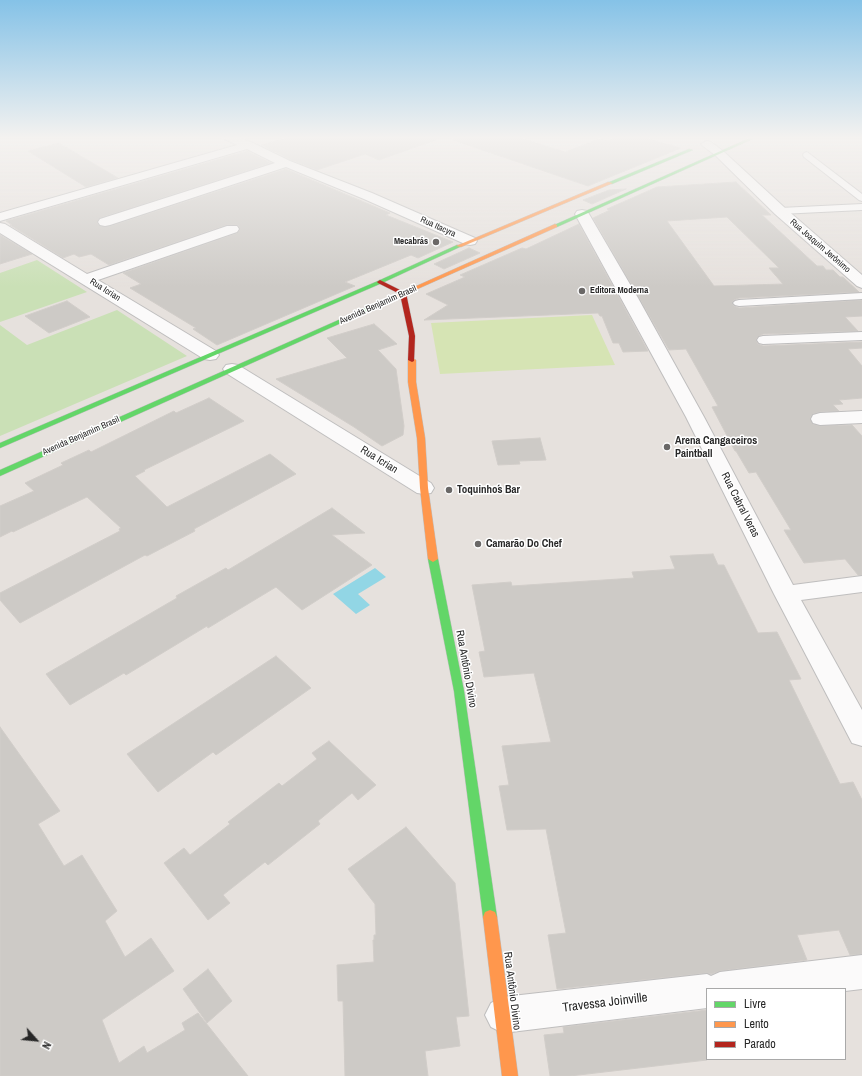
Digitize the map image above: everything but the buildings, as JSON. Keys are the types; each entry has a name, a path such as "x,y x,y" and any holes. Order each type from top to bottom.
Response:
{"main road":[{"name":"Avenida Benjamim Brasil","path":"0,446 380,282 470,241 608,187"},
{"name":"Avenida Benjamim Brasil","path":"0,473 403,293 493,255 582,214 634,187"},
{"path":"380,282 403,293"},
{"name":"Rua Antônio Divino","path":"403,293 412,336 412,382 421,438 424,488 434,571 459,691 504,1016 510,1076"},
{"path":"48,425 69,442"}],"street":[{"path":"0,217 98,187"},
{"path":"105,222 212,187"},
{"name":"Rua Itacyra","path":"346,187 470,241"},
{"name":"Rua Joaquim Jerônimo","path":"756,187 780,211 862,283"},
{"name":"Rua Cabral Veras","path":"582,214 695,417 786,594 862,735"},
{"name":"Rua Icrian","path":"0,227 210,355"},
{"path":"87,279 232,229"},
{"name":"Rua Icrian","path":"232,369 424,488"},
{"path":"820,419 862,417"},
{"path":"786,594 862,584"},
{"path":"728,988 862,972"},
{"name":"Travessa Joinville","path":"504,1016 706,991"}],"lane":[{"path":"848,187 862,198"},
{"path":"780,211 862,207"},
{"path":"739,303 862,296"},
{"path":"763,340 862,336"}],"green space":[{"path":"37,260 87,292 0,322 0,273"},
{"path":"117,310 187,356 0,436 0,325 27,345"},
{"path":"592,315 615,365 440,374 431,323"}],"water":[{"path":"375,568 386,577 358,594 370,605 356,614 333,594"}],"traffic: fast":[{"path":"555,226 642,187"},
{"path":"0,446 380,282 459,246"},
{"path":"0,473 377,305"},
{"path":"433,559 459,691 490,917"}],"traffic: slow":[{"path":"459,246 600,187"},
{"path":"377,305 555,226"},
{"path":"412,360 412,382 421,438 424,488 433,559"},
{"path":"490,917 510,1076"}],"traffic: jam":[{"path":"380,282 403,293 412,336 412,360"}],"place":[{"name":"Mecabrás","path":"436,242"},
{"name":"Editora Moderna","path":"582,291"},
{"name":"Arena Cangaceiros Paintball","path":"667,447"},
{"name":"Toquinho´s Bar","path":"449,490"},
{"name":"Camarão Do Chef","path":"478,544"}]}
